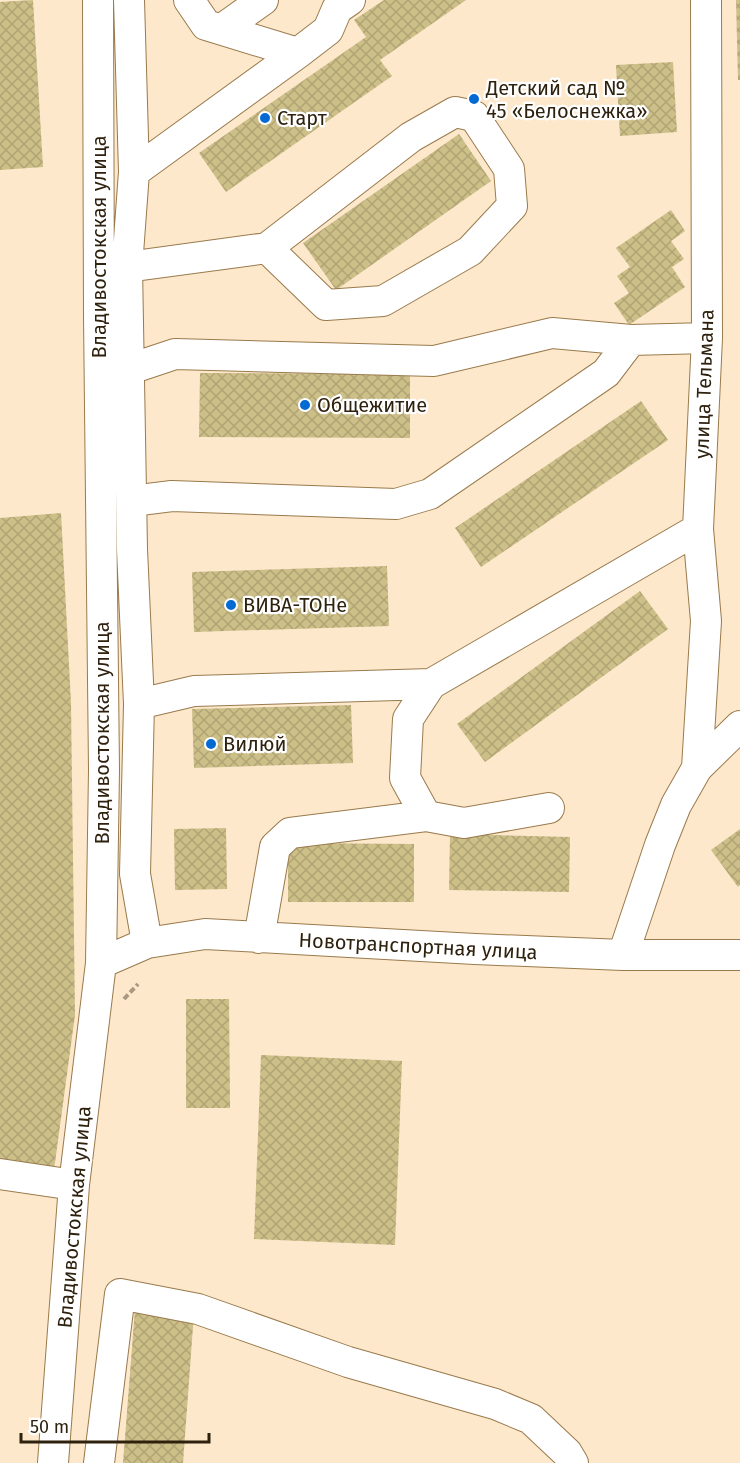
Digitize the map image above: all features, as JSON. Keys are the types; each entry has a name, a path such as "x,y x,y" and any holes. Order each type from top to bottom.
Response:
{"street":[{"name":"Владивостокская улица","path":"53,1463 74,1185 101,963 104,770 98,0"},
{"path":"129,0 134,172 127,267 139,704 135,874 147,944"},
{"path":"189,0 206,25 298,53"},
{"path":"222,29 263,0"},
{"path":"134,172 328,30 337,9 350,0"},
{"name":"улица Тельмана","path":"697,768 706,621 698,529 707,338 706,0"},
{"path":"127,267 267,248 411,137 455,112 474,116 509,169 512,206 470,251 383,301 326,305 267,248"},
{"path":"130,369 175,354 434,361 552,333 631,340 707,338"},
{"path":"132,501 172,496 396,504 430,494 606,373 631,340"},
{"path":"426,816 405,778 408,719 431,684 698,529"},
{"path":"139,704 194,691 431,684"},
{"path":"623,955 676,805 697,768 740,726"},
{"path":"259,938 275,847 290,833 426,816 464,823 549,808"},
{"name":"Новотранспортная улица","path":"101,963 147,944 205,934 358,944 623,955 740,955"},
{"path":"0,1174 74,1185"},
{"path":"99,1463 120,1294 198,1309 348,1362 495,1404 531,1419 567,1453 573,1463"}],"building":[{"path":"33,0 43,167 0,170 0,2"},
{"path":"384,0 466,0 380,60 392,76 226,192 199,153 366,37 354,20"},
{"path":"736,0 740,0 740,80 738,80"},
{"path":"673,62 677,132 620,136 616,65"},
{"path":"459,134 491,181 336,290 303,243"},
{"path":"671,210 685,231 671,241 684,259 672,267 685,287 629,325 614,303 629,293 617,276 630,267 616,248"},
{"name":"Общежитие","path":"200,373 410,374 410,438 199,437"},
{"path":"641,401 668,440 481,567 455,528"},
{"path":"61,513 71,703 75,1015 54,1170 0,1162 0,518"},
{"path":"387,566 389,626 194,632 192,572"},
{"path":"640,591 668,629 485,762 457,724"},
{"path":"351,705 353,763 194,768 192,709"},
{"path":"226,828 227,889 175,890 174,829"},
{"path":"740,829 740,885 738,887 711,850"},
{"path":"450,834 570,837 569,892 449,890"},
{"path":"288,843 414,844 414,902 288,902"},
{"path":"186,999 229,999 230,1108 186,1108"},
{"path":"261,1055 402,1061 395,1245 254,1239"},
{"path":"135,1309 194,1313 183,1463 123,1463"}],"place":[{"name":"Детский сад № 45 «Белоснежка»","path":"474,99"},
{"name":"Старт","path":"265,118"},
{"name":"Общежитие","path":"305,405"},
{"name":"ВИВА-ТОНе","path":"231,605"},
{"name":"Вилюй","path":"211,744"}]}
